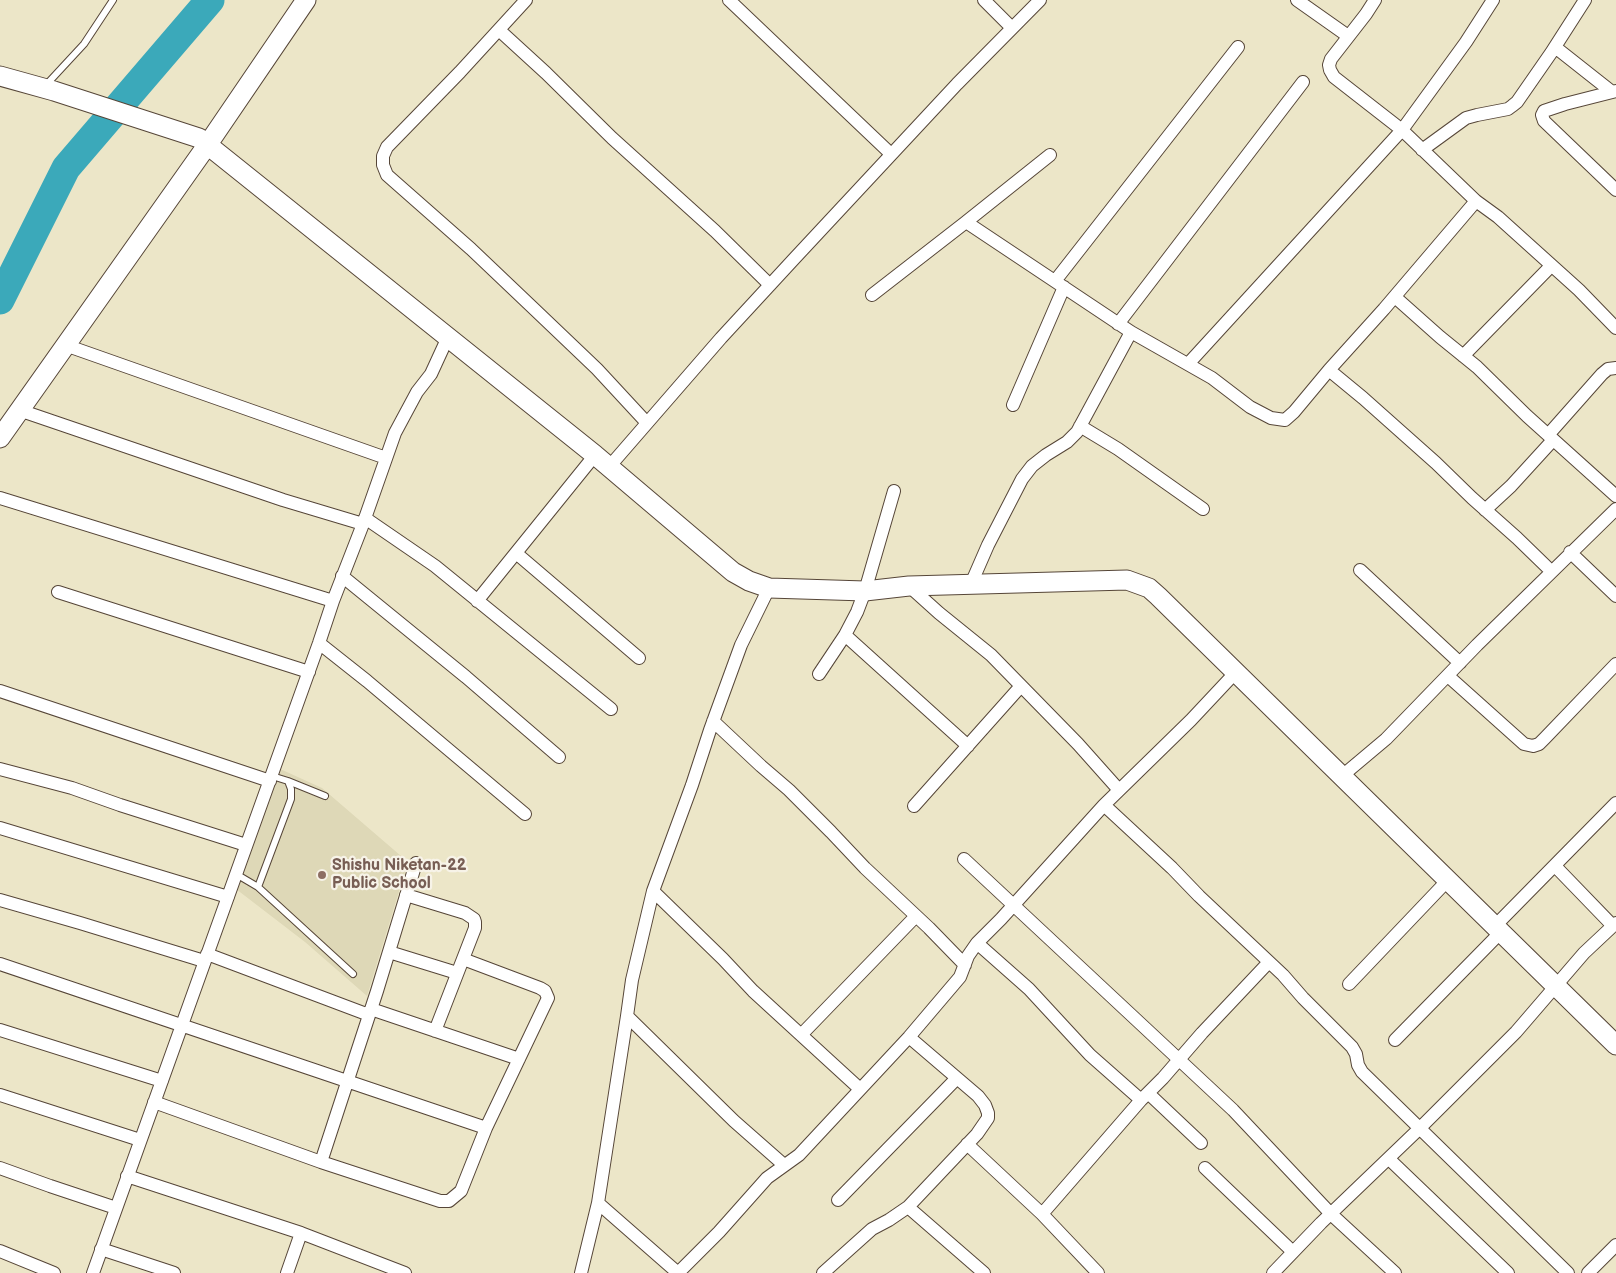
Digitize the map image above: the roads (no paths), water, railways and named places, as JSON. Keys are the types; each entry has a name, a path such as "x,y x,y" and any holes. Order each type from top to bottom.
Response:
{"street":[{"path":"0,438 208,144 306,0"},
{"path":"526,0 460,72 387,147 382,160 387,175 471,249 532,307 597,369 647,423"},
{"path":"729,0 891,154"},
{"path":"984,0 1012,28"},
{"path":"477,601 516,553 602,461 647,423 770,285 956,84 1040,0"},
{"path":"1296,0 1348,36"},
{"path":"1375,0 1331,59 1330,70 1334,77 1402,130 1476,201 1504,223 1579,290 1616,328"},
{"path":"1188,364 1402,130 1466,42 1493,0"},
{"path":"1422,150 1466,118 1508,109 1517,102 1585,0"},
{"path":"499,30 770,285"},
{"path":"1555,46 1614,92"},
{"path":"1013,405 1060,284 1238,47"},
{"path":"0,76 49,89 189,134 208,144 602,461 732,572 748,581 769,588 865,591 909,586 1128,580 1149,588 1616,1045"},
{"path":"1118,324 1303,82"},
{"path":"1614,92 1565,104 1542,114 1544,121 1616,190"},
{"path":"872,295 1050,155"},
{"path":"966,222 1118,324 1212,378 1250,407 1266,416 1282,420 1291,416 1476,201"},
{"path":"1463,356 1551,266"},
{"path":"1395,297 1463,356 1616,496"},
{"path":"971,584 988,545 1022,479 1032,466 1046,454 1067,442 1080,426 1131,332"},
{"path":"92,1273 395,433 417,392 431,374 448,337"},
{"path":"65,345 386,458"},
{"path":"1486,510 1511,486 1602,374 1608,369 1616,368"},
{"path":"1329,370 1436,463 1551,572"},
{"path":"19,410 283,500 364,521 434,566 611,709"},
{"path":"1080,426 1125,454 1203,510"},
{"path":"819,674 845,635 857,612 865,591 894,491"},
{"path":"0,498 333,601"},
{"path":"1342,776 1386,739 1477,644 1616,509"},
{"path":"1570,552 1616,596"},
{"path":"516,553 639,658"},
{"path":"1360,570 1460,663"},
{"path":"342,576 466,677 559,757"},
{"path":"909,586 938,613 991,655 1120,790"},
{"path":"581,1273 598,1204 632,980 653,891 740,645 769,588"},
{"path":"58,592 309,672"},
{"path":"845,635 968,746"},
{"path":"319,643 525,814"},
{"path":"1448,676 1524,744 1533,746 1539,744 1616,664"},
{"path":"598,1204 678,1273 719,1232 767,1178 799,1156 910,1037 960,977 972,949 977,943 1104,805 1191,720 1236,672"},
{"path":"914,806 1021,686"},
{"path":"0,691 271,778"},
{"path":"713,721 760,766 790,790 865,868 965,965"},
{"path":"0,769 72,788 246,845"},
{"path":"1395,1040 1555,866 1616,803"},
{"path":"1104,805 1269,962 1348,1042 1355,1051 1358,1065 1362,1072 1568,1273"},
{"path":"0,828 228,897"},
{"path":"964,859 1180,1059 1246,1123 1331,1214 1395,1273"},
{"path":"321,1162 348,1082 416,863"},
{"path":"1275,1272 1331,1214 1516,1032 1584,954 1614,924 1555,866"},
{"path":"1349,984 1448,880"},
{"path":"653,891 753,991 860,1090"},
{"path":"406,895 465,913 474,919 475,922 475,928 435,1031"},
{"path":"0,900 206,958 519,1059"},
{"path":"801,1035 916,916"},
{"path":"977,943 1028,989 1090,1055 1201,1143"},
{"path":"388,952 458,973"},
{"path":"154,1102 321,1162 440,1201 449,1201 462,1191 486,1128 547,1001 547,994 540,988 463,959"},
{"path":"1042,1214 1144,1097 1269,962"},
{"path":"0,964 486,1128"},
{"path":"627,1016 734,1120 784,1165"},
{"path":"0,1030 162,1081"},
{"path":"823,1273 872,1229 908,1207 984,1126 988,1118 985,1105 978,1096 910,1037"},
{"path":"838,1200 957,1078"},
{"path":"0,1095 140,1140"},
{"path":"967,1144 1042,1214 1098,1273"},
{"path":"1389,1159 1508,1273"},
{"path":"0,1168 116,1208"},
{"path":"1205,1168 1293,1252"},
{"path":"128,1176 301,1233 405,1273"},
{"path":"908,1207 984,1273"},
{"path":"287,1273 301,1233"},
{"path":"1588,1273 1616,1246"},
{"path":"101,1249 174,1273"},
{"path":"0,1251 54,1273"}],"lane":[{"path":"49,89 84,44 113,0"},
{"path":"271,778 288,781 325,796"},
{"path":"258,887 292,799 288,781"},
{"path":"236,874 258,887 354,974"}],"waterway":[{"path":"0,300 66,168 210,0"}],"place":[{"name":"Shishu Niketan-22 Public School","path":"322,875"}]}
